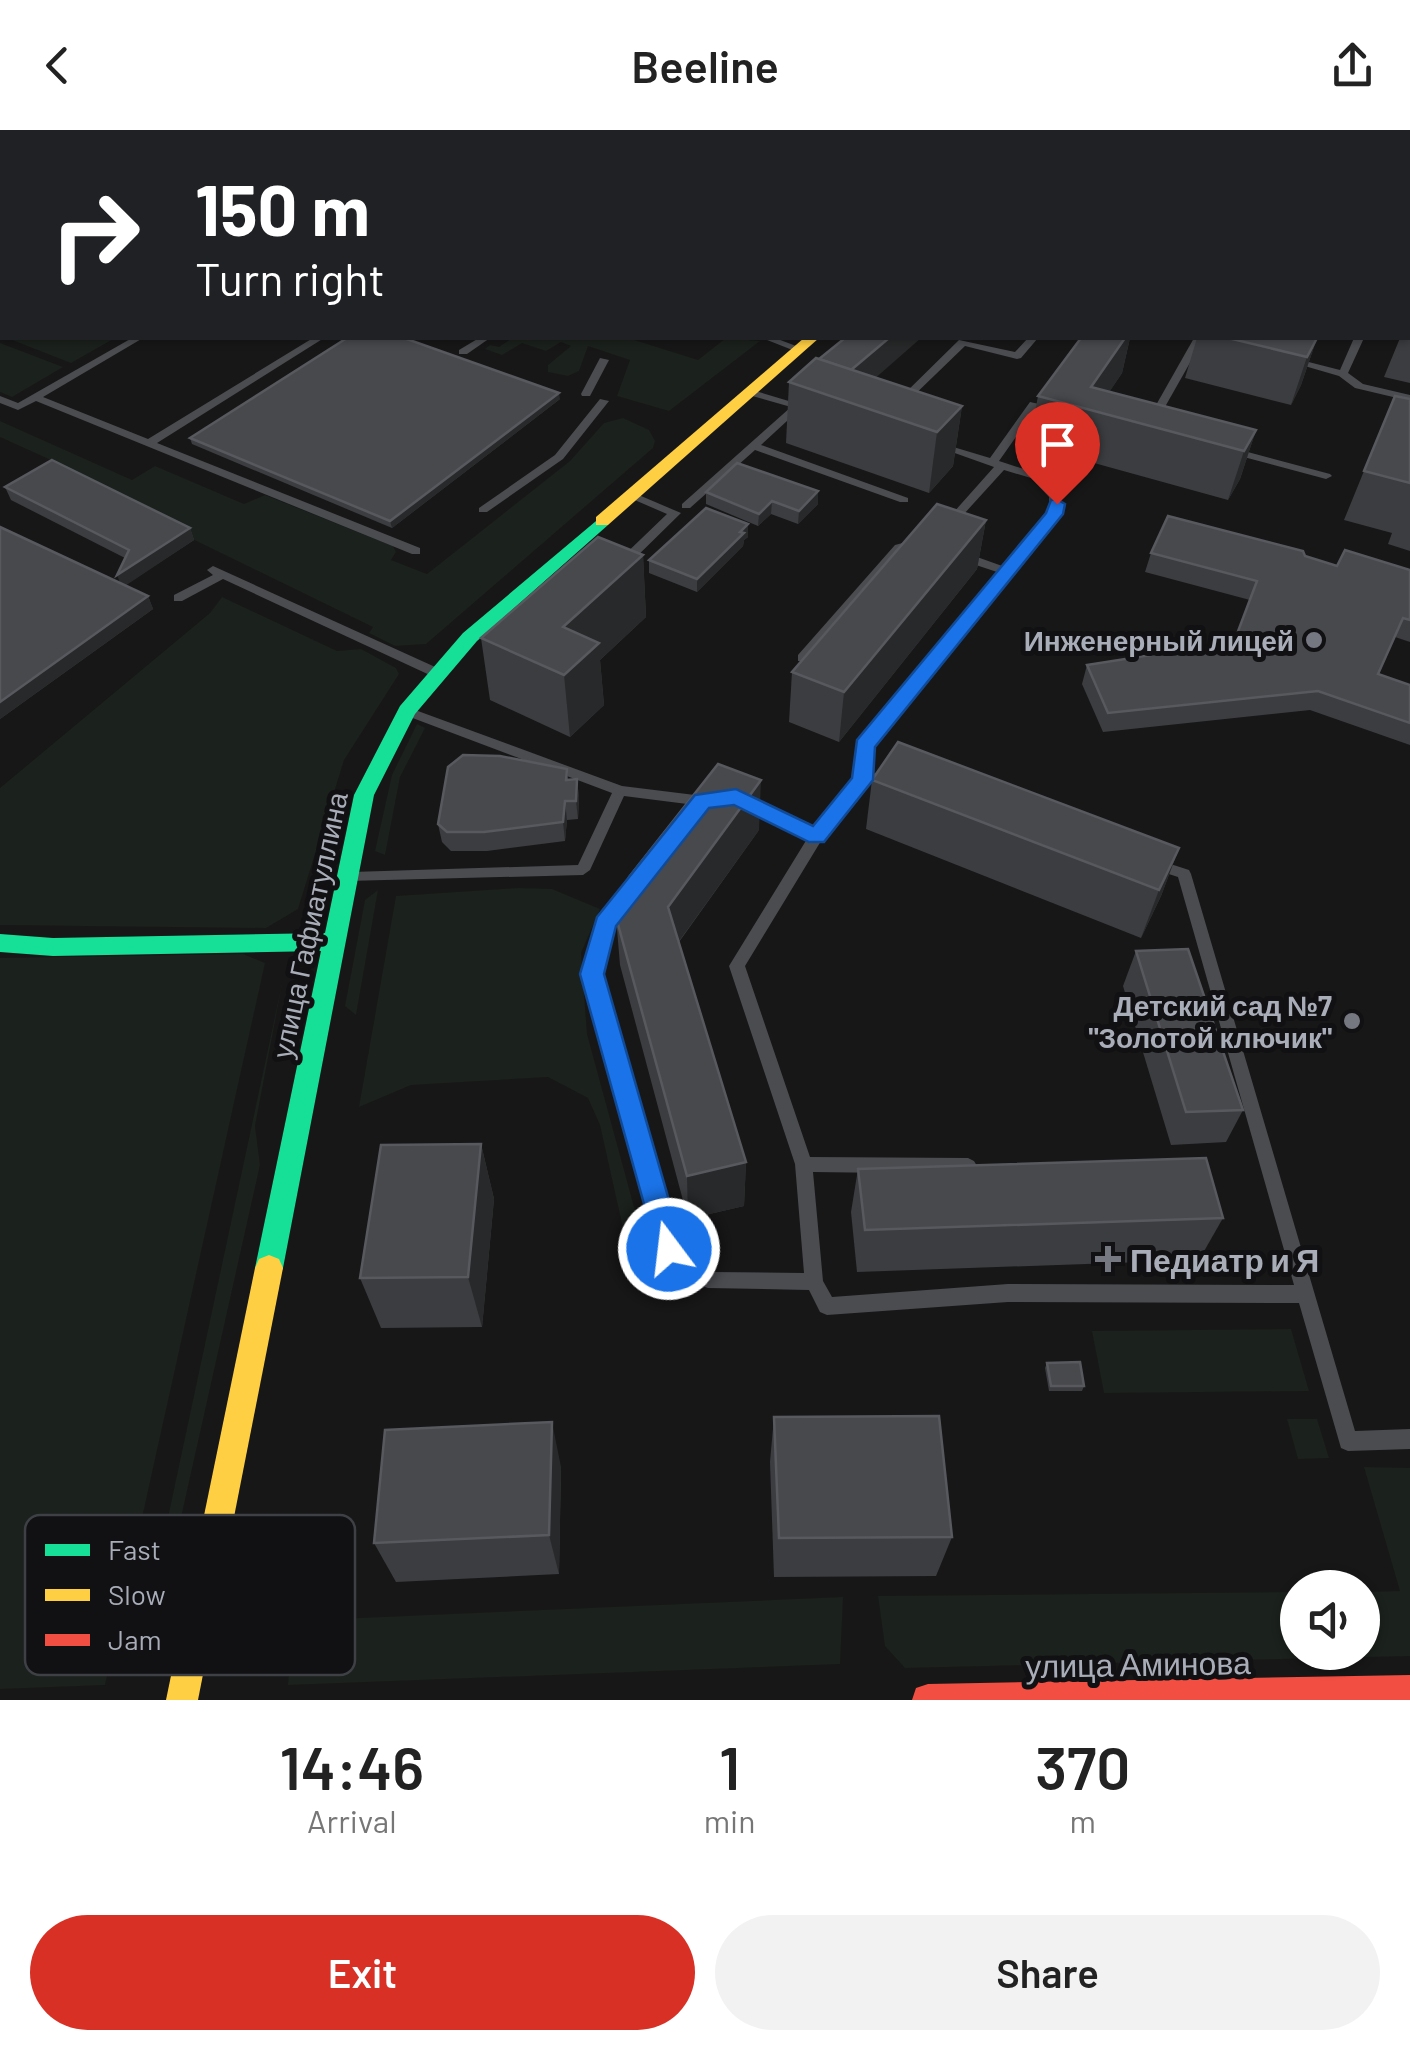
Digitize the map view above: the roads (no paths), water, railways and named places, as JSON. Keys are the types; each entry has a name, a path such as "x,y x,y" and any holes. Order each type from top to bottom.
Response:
{"street":[{"name":"улица Гафиатуллина","path":"220,1515 364,794 407,711 470,638 578,552 638,492 805,343"},
{"path":"0,943 53,948 336,942"},
{"name":"улица Гафиатуллина","path":"182,1700 187,1675"},
{"name":"улица Аминова","path":"928,1700 1249,1697 1410,1690"}],"lane":[{"path":"0,399 18,407 135,340"},
{"path":"149,443 316,340"},
{"path":"464,352 482,340"},
{"path":"887,415 963,342 1017,356 1031,340"},
{"path":"1165,433 1148,428 1197,340"},
{"path":"1208,340 1217,342"},
{"path":"1342,374 1358,340"},
{"path":"1271,356 1342,374 1359,386 1410,398"},
{"path":"586,394 604,360"},
{"path":"749,392 817,411"},
{"path":"35,397 416,551"},
{"path":"483,510 559,457 604,400"},
{"path":"942,532 999,463 1034,404"},
{"path":"686,506 798,406"},
{"path":"923,441 1042,480 1057,504 1055,514 864,746 862,780 816,837 737,966 804,1164 814,1282 828,1306 1008,1293 1304,1294"},
{"path":"752,446 904,500"},
{"path":"1219,447 1326,476"},
{"path":"638,492 703,512"},
{"path":"608,564 618,568 675,513 638,492"},
{"path":"803,658 899,548 912,544 937,548 1007,572"},
{"path":"178,598 218,572 439,674"},
{"path":"407,711 620,791 703,801 736,797 816,837"},
{"path":"862,780 896,776 914,782"},
{"path":"348,877 583,870 620,791"},
{"path":"691,816 703,801"},
{"path":"1130,856 1184,874 1348,1441 1410,1439"},
{"path":"644,875 605,924 592,974 669,1249 708,1280 814,1282"},
{"path":"804,1164 978,1166"}],"place":[{"name":"Инженерный лицей","path":"1314,640"},
{"name":"Детский сад №7 \"Золотой ключик\"","path":"1352,1021"},
{"name":"Педиатр и Я","path":"1108,1259"}]}
